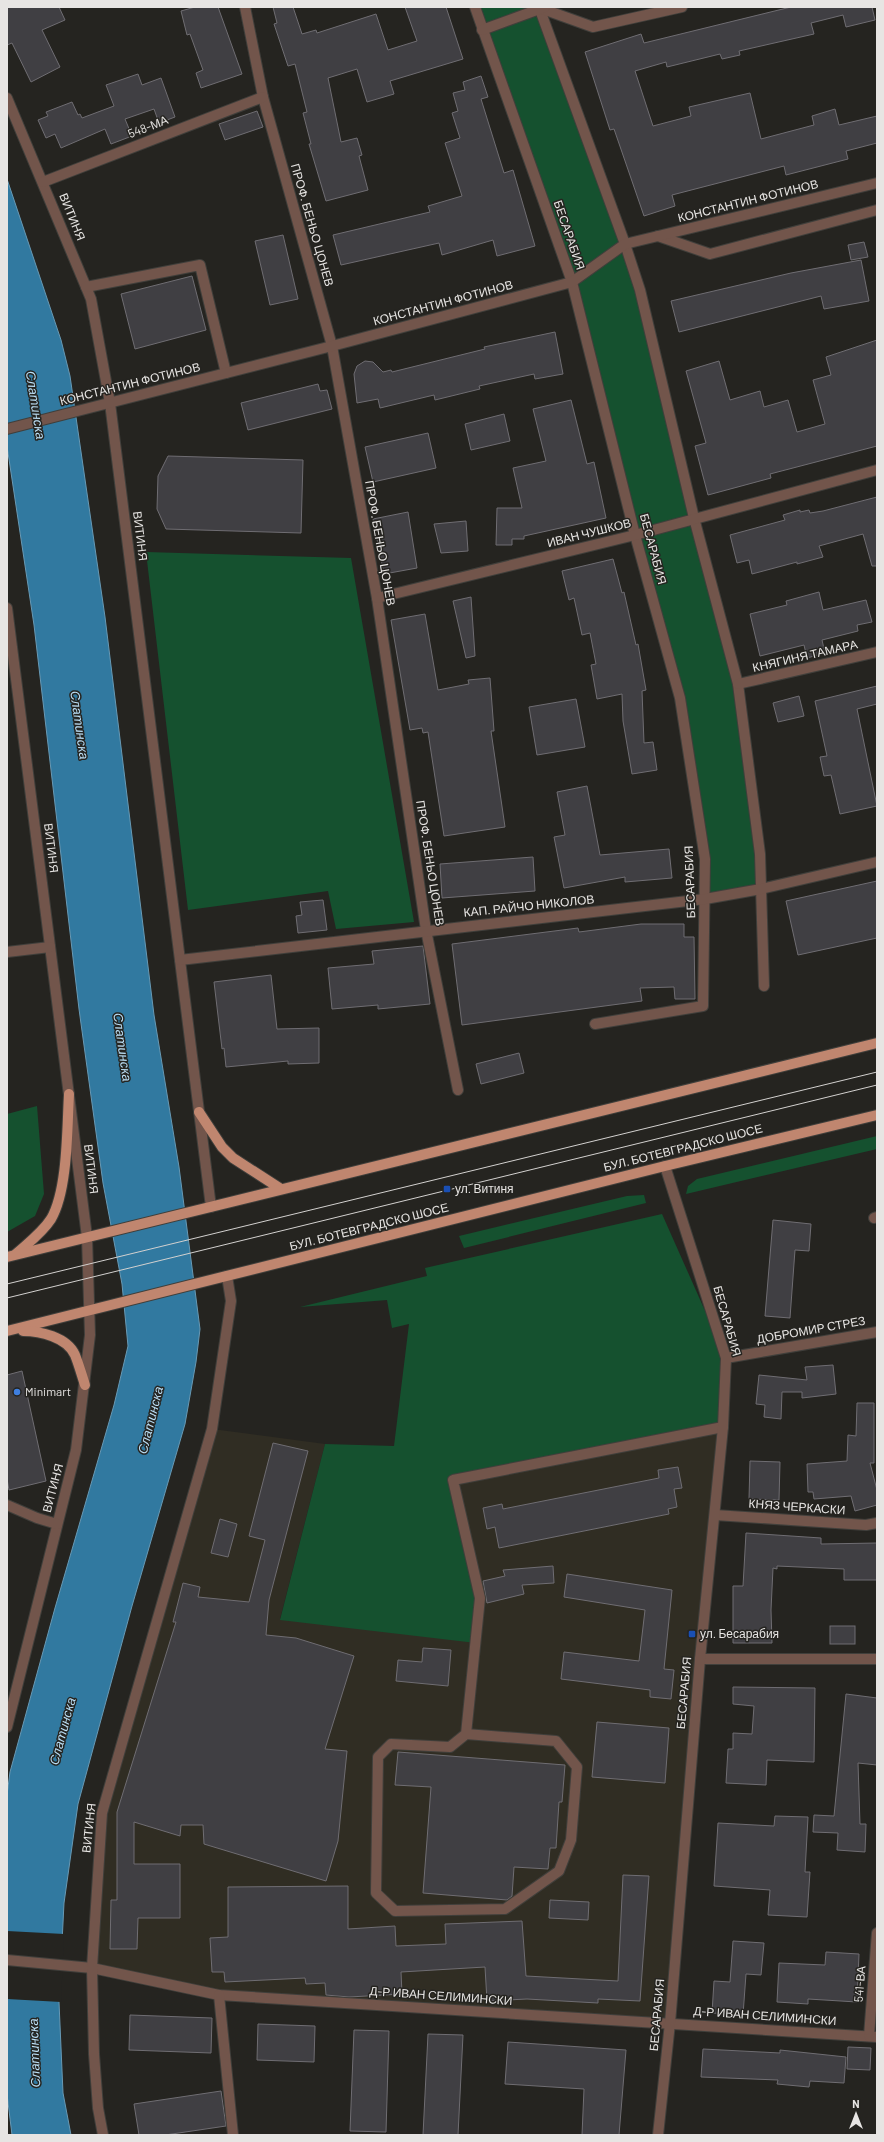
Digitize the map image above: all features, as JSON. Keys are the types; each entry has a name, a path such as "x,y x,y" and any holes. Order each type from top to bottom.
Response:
{"main road":[{"path":"11,1256 877,1043"},
{"path":"11,1256 39,1233 54,1213 61,1191 66,1148 69,1094"},
{"path":"199,1112 222,1147 233,1158 281,1189"},
{"name":"БУЛ. БОТЕВГРАДСКО ШОСЕ","path":"7,1331 877,1114"},
{"path":"7,1331 33,1331 49,1334 60,1340 75,1353 85,1386"}],"street":[{"name":"ПРОФ. БЕНЬО ЦОНЕВ","path":"245,7 263,97 332,346 377,598 426,930 458,1090"},
{"name":"БЕСАРАБИЯ","path":"475,7 572,282 636,535 680,698 705,859 703,1006 595,1024"},
{"path":"541,7 640,290 694,518 738,684 760,854 764,986"},
{"path":"482,30 541,7 593,27 682,7"},
{"name":"548-МА","path":"43,182 263,97"},
{"name":"ВИТИНЯ","path":"7,98 91,299 110,403 211,1206"},
{"name":"КОНСТАНТИН ФОТИНОВ","path":"7,429 332,346 572,282 625,244 877,183"},
{"path":"658,236 710,254 877,210"},
{"path":"86,287 200,265 226,373"},
{"name":"ИВАН ЧУШКОВ","path":"377,598 636,535 694,518 877,470"},
{"name":"ВИТИНЯ","path":"7,608 87,1237 90,1311 90,1335 85,1386 76,1450 7,1727"},
{"name":"КНЯГИНЯ ТАМАРА","path":"738,684 877,652"},
{"name":"КАП. РАЙЧО НИКОЛОВ","path":"180,960 334,943 426,930 705,899 761,889 877,862"},
{"path":"7,952 50,947"},
{"name":"БЕСАРАБИЯ","path":"658,2135 670,2023 700,1659 723,1428 726,1358 664,1166"},
{"name":"ВИТИНЯ","path":"103,2135 98,2108 92,1968 102,1813 212,1430 231,1301 227,1276"},
{"name":"ДОБРОМИР СТРЕЗ","path":"726,1358 877,1332"},
{"path":"466,1734 556,1741 577,1767 571,1840 559,1871 505,1909 395,1911 376,1893 378,1757 391,1744 450,1747 466,1734 480,1598 453,1480 723,1428"},
{"path":"7,1505 37,1518 57,1524"},
{"name":"КНЯЗ ЧЕРКАСКИ","path":"715,1515 866,1525 877,1522"},
{"path":"700,1659 877,1660"},
{"name":"541-ВА","path":"873,2036 877,1933"},
{"name":"Д-Р ИВАН СЕЛИМИНСКИ","path":"7,1960 92,1968 219,1995 873,2036"},
{"path":"219,1995 233,2135"}],"shaded area":[{"path":"723,1427 670,2023 219,1995 92,1968 102,1813 212,1429 325,1444 280,1619 453,1480"}],"green space":[{"path":"475,7 539,7 625,244 738,684 761,889 705,899 680,698 572,282"},
{"path":"146,552 351,558 414,922 336,929 328,891 188,910"},
{"path":"37,1106 44,1194 35,1216 7,1232 7,1114"},
{"path":"877,1136 877,1149 686,1194 688,1186 697,1179"},
{"path":"644,1195 646,1203 464,1248 459,1236 627,1196"},
{"path":"662,1214 726,1358 723,1427 453,1480 480,1598 476,1643 280,1620 325,1444 394,1446 409,1324 392,1328 387,1300 300,1307 427,1276 425,1268"}],"water":[{"name":"Слатинска","path":"7,179 61,340 70,376 105,617 154,1015 179,1167 200,1329 185,1424 132,1606 78,1804 64,1903 59,2002 63,2093 71,2135 12,2135 7,2094 7,1795 10,1772 55,1608 114,1405 128,1346 122,1284 103,1183 79,1009 34,625 7,446"}],"pier":[{"path":"7,1931 64,1934 61,2002 7,1999"}],"building":[{"path":"7,7 59,7 65,20 42,30 60,67 31,82 12,43 7,45"},
{"path":"195,7 218,7 242,74 201,88 196,73 203,70 190,34 187,35 181,11"},
{"path":"273,7 293,7 302,34 316,30 317,33 376,14 388,50 417,41 405,7 446,7 463,59 390,81 394,94 367,102 357,69 328,78 341,142 357,138 362,155 359,156 368,190 326,201 309,144 311,144 303,113 307,112 295,64 288,66 274,24 277,23"},
{"path":"791,7 872,7 875,20 846,27 843,15 811,23 814,34 739,51 740,55 722,59 720,54 667,67 666,62 635,71 653,126 691,116 689,107 750,93 761,139 814,125 812,116 835,109 839,125 877,116 877,143 846,151 848,159 786,175 784,166 672,195 675,206 644,216 614,129 610,130 585,52 641,34 644,43"},
{"path":"138,74 142,85 161,78 175,117 159,123 154,109 125,119 132,136 111,144 105,129 61,148 55,134 46,138 38,120 48,116 46,112 72,102 78,115 80,114 82,118 114,106 106,85"},
{"path":"481,76 488,97 481,99 504,173 513,170 535,246 497,256 493,240 442,255 439,243 341,265 333,235 430,212 428,206 462,196 445,143 460,138 452,113 458,111 453,93 465,90 463,82"},
{"path":"257,111 263,127 225,140 219,124"},
{"path":"283,235 298,299 270,305 255,241"},
{"path":"864,242 868,257 851,260 848,245"},
{"path":"861,260 869,301 824,309 821,296 679,332 671,301 791,273"},
{"path":"192,276 206,330 135,349 121,294"},
{"path":"555,332 563,374 535,379 534,374 479,386 480,389 435,400 434,395 380,408 378,399 357,403 354,374 357,366 365,361 373,362 383,372 391,370 392,372 485,349 484,347"},
{"path":"877,340 877,446 770,474 771,478 708,495 695,446 706,443 686,371 719,361 730,400 760,391 764,407 788,400 797,432 825,424 813,380 831,375 826,357"},
{"path":"318,384 320,391 327,390 332,409 248,430 241,403"},
{"path":"571,400 587,464 594,462 606,518 524,536 524,539 512,539 512,545 496,545 497,508 522,508 513,468 546,461 533,409"},
{"path":"504,414 510,441 471,450 465,424"},
{"path":"428,433 436,468 373,482 365,447"},
{"path":"168,456 303,460 301,533 166,529 157,509 158,476"},
{"path":"877,497 877,566 872,566 863,534 819,546 823,557 797,564 797,562 752,574 749,560 737,563 730,535 785,520 783,515 800,510 800,512 809,510 810,513 823,511"},
{"path":"408,512 417,568 384,574 373,519"},
{"path":"466,521 468,551 441,553 434,524"},
{"path":"613,559 622,593 624,592 636,645 638,644 646,690 642,691 644,743 653,742 657,770 632,774 623,721 622,694 597,699 591,665 596,664 590,633 582,635 574,598 569,600 562,571"},
{"path":"819,592 823,610 866,600 872,622 857,625 858,631 822,640 825,653 807,658 804,645 760,656 750,614 787,605 786,601"},
{"path":"471,597 475,656 466,658 453,601"},
{"path":"425,614 438,690 469,684 468,680 490,678 494,731 491,731 505,827 444,836 428,732 423,733 422,728 410,730 391,620"},
{"path":"877,686 877,704 857,709 877,806 840,814 831,775 824,776 820,757 827,756 815,701"},
{"path":"799,696 804,716 778,722 773,703"},
{"path":"576,699 585,747 537,755 529,707"},
{"path":"587,786 600,855 669,849 672,878 625,882 625,877 564,888 554,837 565,835 557,792"},
{"path":"533,857 535,891 442,898 440,864"},
{"path":"877,881 877,938 798,955 786,901"},
{"path":"323,900 327,930 298,933 296,916 302,915 300,902"},
{"path":"641,924 684,924 684,937 694,937 695,999 675,999 674,987 640,988 642,1001 462,1025 452,944 578,928 579,932"},
{"path":"423,946 430,1004 378,1009 378,1005 332,1009 328,968 374,964 372,951"},
{"path":"271,975 277,1029 319,1028 319,1063 288,1064 288,1061 226,1067 224,1048 222,1049 214,982"},
{"path":"519,1053 524,1073 481,1084 476,1064"},
{"path":"773,1220 811,1224 809,1251 795,1250 790,1318 765,1316"},
{"path":"833,1365 836,1394 802,1398 802,1392 782,1392 781,1419 764,1417 765,1405 756,1404 759,1375 807,1380 805,1367"},
{"path":"22,1371 46,1481 9,1490 7,1479 7,1375"},
{"path":"857,1403 874,1403 874,1463 870,1463 877,1490 877,1505 855,1511 851,1496 814,1499 813,1492 808,1492 807,1464 847,1461 848,1435 856,1436"},
{"path":"273,1443 308,1451 269,1600 266,1635 296,1638 354,1656 325,1749 347,1751 338,1841 326,1881 204,1844 203,1825 181,1825 180,1836 134,1822 134,1864 180,1864 180,1918 138,1918 137,1949 110,1949 111,1900 117,1900 117,1812 176,1622 173,1622 183,1583 200,1587 198,1597 249,1602 265,1540 249,1536"},
{"path":"750,1461 780,1462 779,1500 749,1499"},
{"path":"678,1467 682,1488 674,1489 677,1507 668,1509 669,1514 499,1548 495,1527 487,1529 483,1508 502,1504 503,1509 659,1478 658,1470"},
{"path":"220,1519 237,1524 228,1557 211,1553"},
{"path":"746,1533 821,1538 821,1544 877,1543 877,1580 844,1580 844,1569 777,1566 777,1569 773,1568 771,1610 772,1643 733,1643 733,1586 743,1586"},
{"path":"553,1566 554,1583 522,1585 524,1594 487,1603 483,1581 505,1576 503,1570"},
{"path":"567,1574 672,1590 664,1669 674,1670 671,1699 650,1697 650,1690 561,1679 564,1652 639,1661 645,1610 564,1597"},
{"path":"830,1626 855,1626 855,1644 830,1644"},
{"path":"423,1648 451,1650 448,1686 396,1681 398,1660 422,1662"},
{"path":"733,1687 815,1688 814,1762 767,1760 766,1785 726,1783 728,1749 733,1749 733,1733 752,1734 754,1706 733,1704"},
{"path":"846,1694 877,1698 877,1765 858,1763 860,1824 866,1824 865,1852 837,1850 838,1833 813,1832 814,1815 834,1816"},
{"path":"597,1722 669,1728 665,1783 592,1777"},
{"path":"398,1752 565,1765 562,1802 559,1802 556,1848 550,1848 548,1869 514,1867 512,1896 507,1900 423,1893 431,1787 395,1785"},
{"path":"775,1816 808,1817 805,1872 810,1872 807,1917 768,1915 770,1890 714,1886 718,1823 774,1826"},
{"path":"623,1875 649,1876 640,2001 598,1999 598,2003 527,1999 487,2001 485,1967 401,1972 402,1994 349,1997 326,1995 325,1983 306,1984 305,1978 225,1982 224,1972 212,1972 210,1938 228,1937 228,1887 348,1886 348,1929 395,1926 396,1946 446,1944 445,1924 522,1921 526,1976 618,1981"},
{"path":"550,1900 589,1902 588,1920 549,1918"},
{"path":"733,1941 764,1943 761,1975 746,1974 743,2015 712,2013 714,1981 730,1982"},
{"path":"826,1952 859,1954 857,2002 808,1999 808,2004 777,2002 779,1963 825,1965"},
{"path":"130,2015 212,2018 211,2053 129,2050"},
{"path":"258,2024 315,2026 314,2062 257,2060"},
{"path":"354,2030 389,2031 386,2132 350,2131"},
{"path":"428,2034 463,2035 458,2135 423,2135"},
{"path":"508,2042 626,2050 619,2135 582,2135 584,2089 505,2084"},
{"path":"848,2047 871,2048 870,2070 847,2069"},
{"path":"703,2049 780,2053 780,2050 846,2057 844,2083 810,2081 809,2087 777,2084 778,2080 701,2077"},
{"path":"221,2091 226,2126 165,2135 139,2135 134,2104"}],"tram line":[{"path":"7,1284 877,1072"},
{"path":"7,1298 877,1085"}],"place":[{"name":"ул. Витиня","path":"447,1189"},
{"name":"Minimart","path":"17,1392"},
{"name":"ул. Бесарабия","path":"692,1634"}]}
